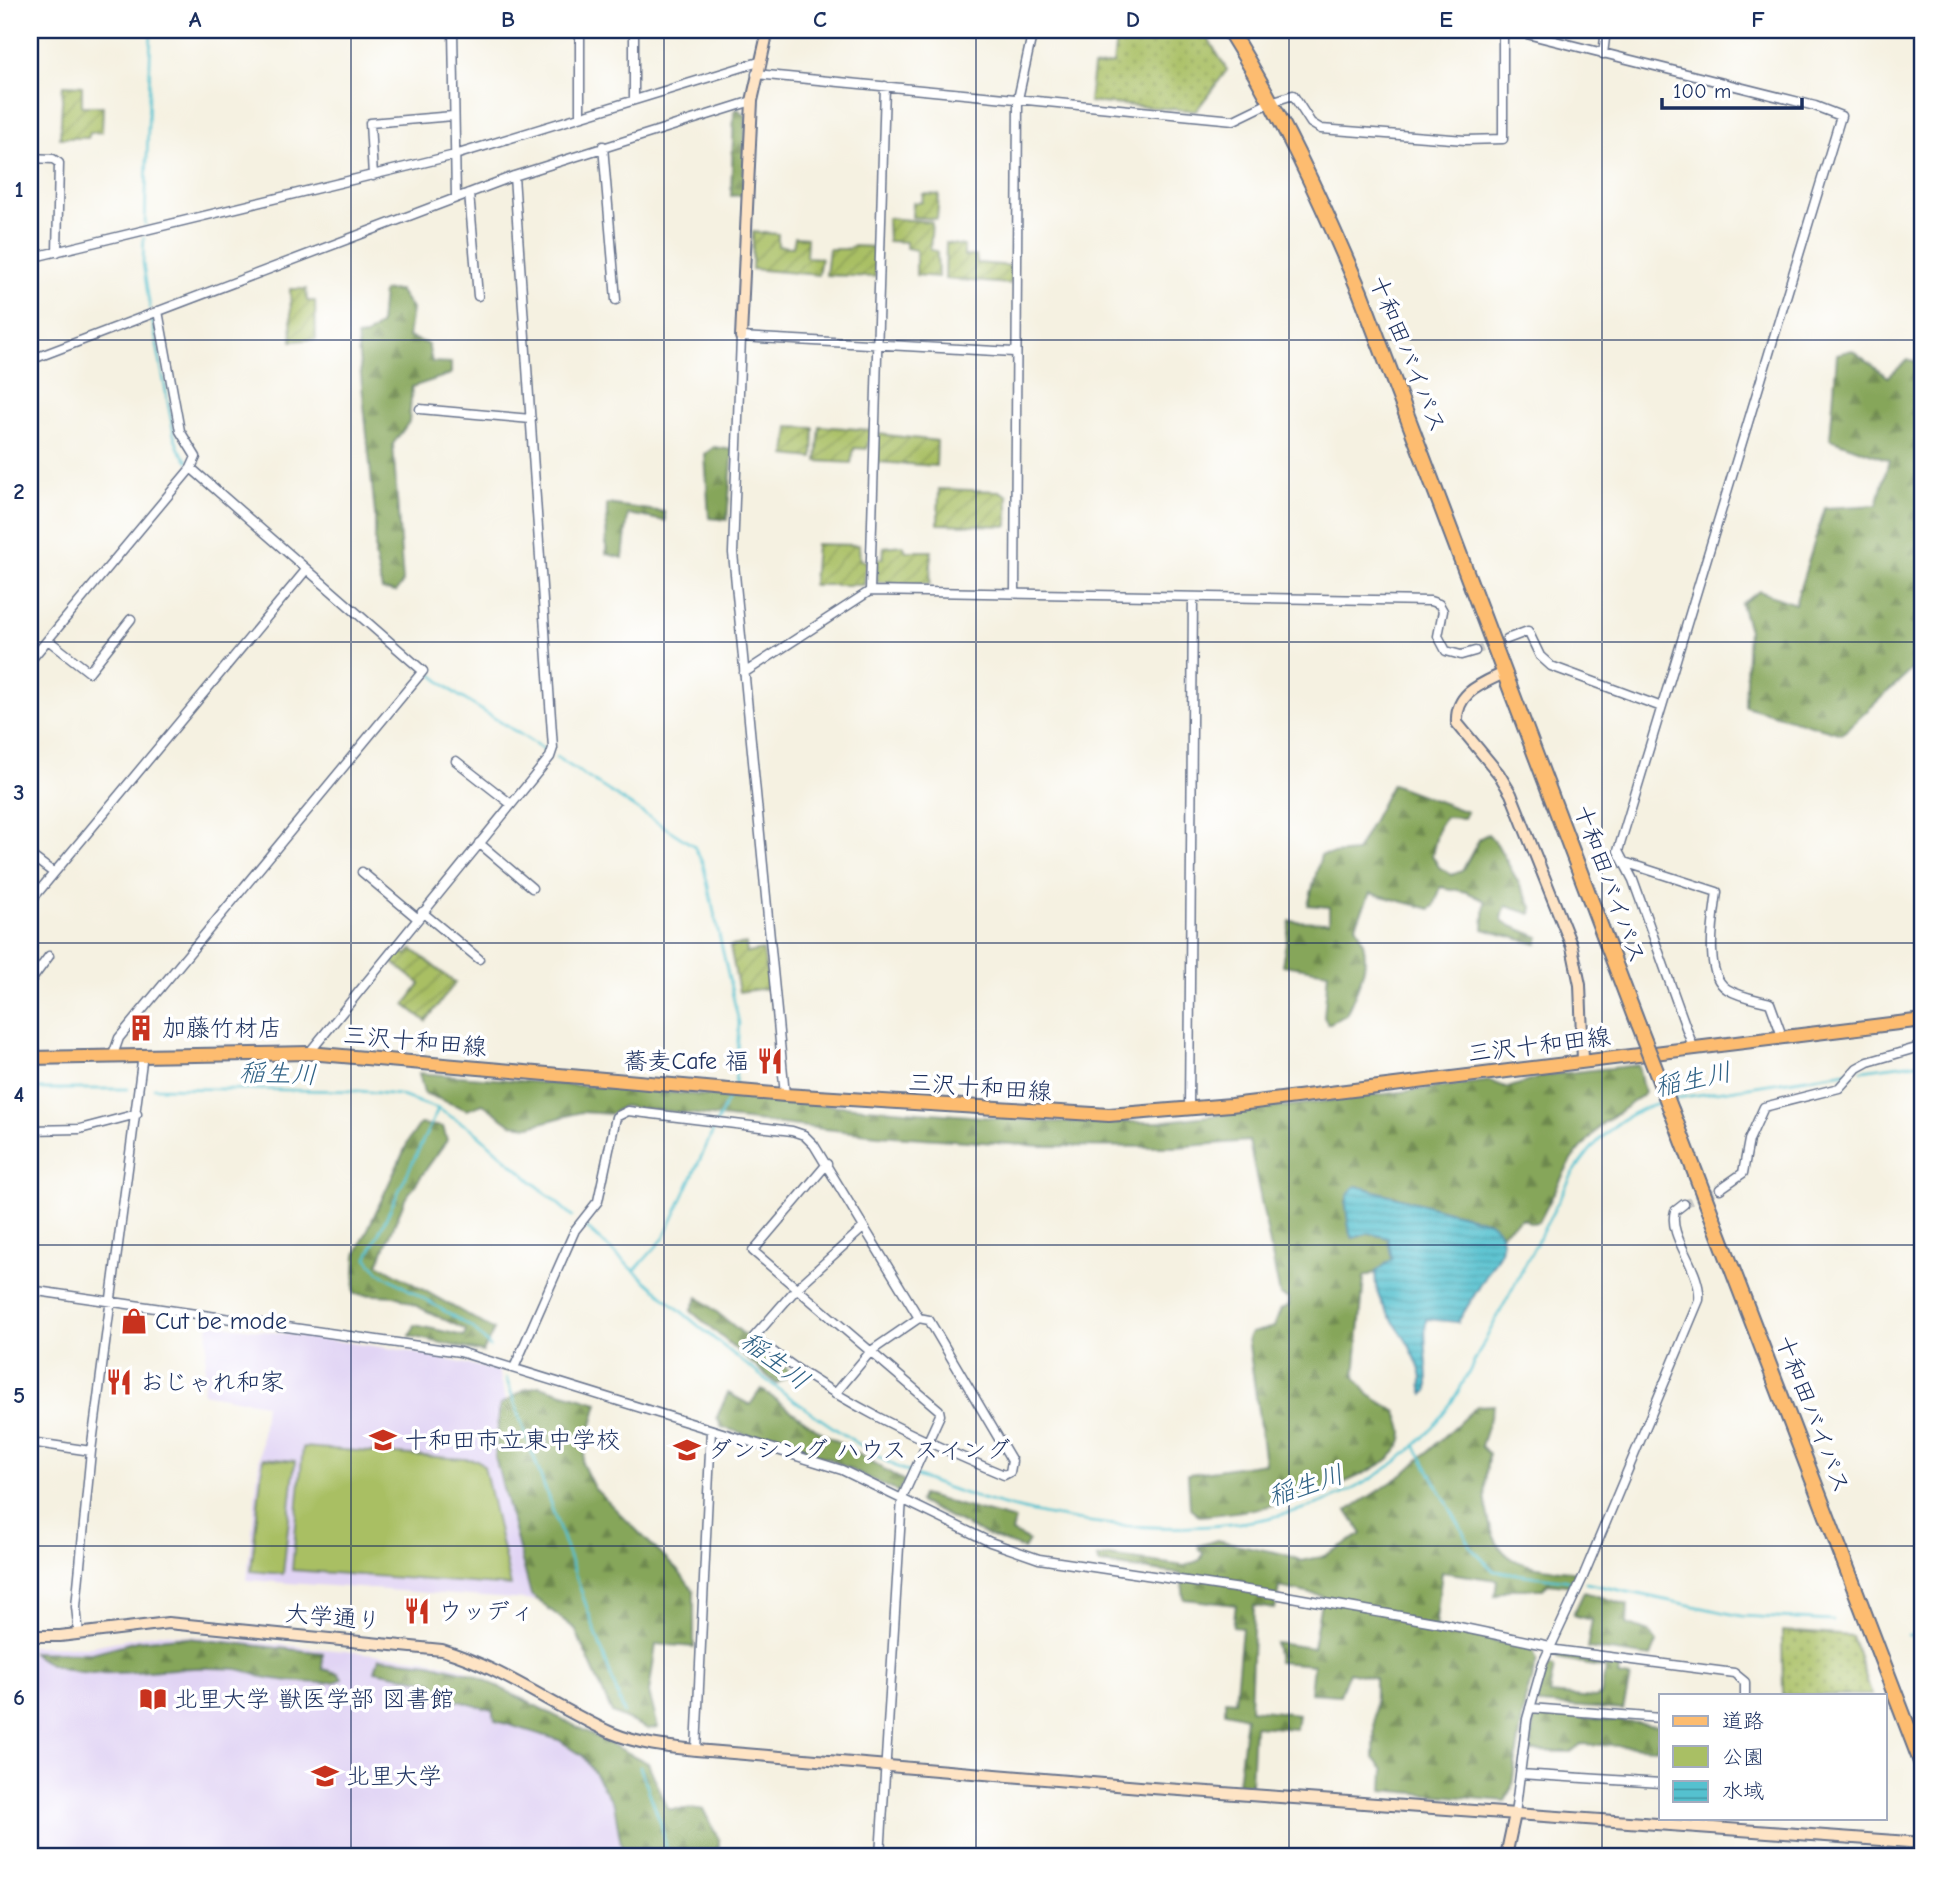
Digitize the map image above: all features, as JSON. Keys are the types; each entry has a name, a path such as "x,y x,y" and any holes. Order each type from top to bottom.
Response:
{"highway":[{"name":"十和田バイパス","path":"1228,30 1271,102 1313,184 1360,292 1923,1767"}],"main road":[{"name":"三沢十和田線","path":"30,1058 309,1052 785,1095 1070,1114 1150,1114 1923,1020"}],"street":[{"path":"453,30 456,198"},
{"path":"580,30 580,116"},
{"path":"634,30 634,100"},
{"path":"768,30 752,101 733,553 785,1095"},
{"path":"1015,592 1017,99 1033,30"},
{"path":"30,258 455,155 634,100 758,68 885,86 1234,120 1271,102 1293,95 1311,123 1321,129 1465,140 1503,139 1503,30"},
{"path":"1511,30 1815,106 1841,116 1659,706 1618,851 1693,1047"},
{"path":"1603,54 1606,30"},
{"path":"870,591 885,86"},
{"path":"30,360 514,176 752,101"},
{"path":"373,176 370,123 453,116"},
{"path":"603,146 617,300"},
{"path":"30,158 53,159 59,163 57,252"},
{"path":"309,1052 550,757 553,748 514,176"},
{"path":"470,193 478,296"},
{"path":"30,662 191,468 196,457 180,431 158,310"},
{"path":"741,337 1014,352"},
{"path":"420,409 531,419"},
{"path":"113,1055 127,1028 423,671 191,468"},
{"path":"30,902 306,570"},
{"path":"744,673 870,591 1430,601 1439,604 1443,611 1438,636 1446,651 1461,655 1475,651"},
{"path":"1189,1110 1193,597"},
{"path":"48,640 89,672 131,619"},
{"path":"1507,639 1528,631 1540,656 1551,667 1659,706"},
{"path":"1504,673 1464,696 1458,705 1457,723 1511,794 1567,935 1580,985 1583,1060"},
{"path":"456,761 511,804"},
{"path":"479,843 532,888"},
{"path":"30,855 54,873"},
{"path":"1624,862 1717,892 1712,950 1720,981 1725,988 1746,998 1770,1003 1782,1036"},
{"path":"362,873 479,959"},
{"path":"30,982 49,956"},
{"path":"1720,1189 1743,1173 1749,1140 1764,1107 1839,1088 1868,1062 1923,1046"},
{"path":"79,1634 76,1608 91,1451 143,1054"},
{"path":"514,1368 575,1230 597,1201 617,1117 622,1112 792,1131 804,1135 827,1164 919,1318"},
{"path":"30,1130 80,1129 136,1114"},
{"path":"827,1164 753,1251 939,1410 940,1415 902,1498 880,1856"},
{"path":"1506,1856 1515,1814 1530,1708 1549,1648 1584,1577 1699,1300 1698,1279 1674,1228 1675,1211 1684,1203"},
{"path":"835,1394 871,1351 919,1318 929,1320 1012,1461 1013,1467 1004,1475 926,1442 835,1394 785,1362 754,1337 797,1288 863,1228"},
{"path":"30,1290 438,1348 514,1368 842,1470 990,1542 1039,1559 1274,1594 1440,1623 1549,1648 1734,1672 1745,1682 1745,1694"},
{"path":"696,1750 711,1430"},
{"path":"30,1442 91,1451"},
{"name":"大学通り","path":"30,1636 79,1634 168,1623 442,1650 477,1662 612,1733 642,1743 696,1750 886,1767 1923,1843"},
{"path":"1530,1708 1659,1718"},
{"path":"1520,1774 1659,1783"}],"shaded area":[{"name":"十和田市立東中学校","path":"209,1323 401,1350 499,1371 553,1591 539,1601 247,1580 265,1404 203,1393"},
{"name":"北里大学","path":"160,1633 425,1659 464,1669 547,1710 597,1740 649,1856 30,1856 30,1646 87,1647"}],"green space":[{"path":"1117,30 1203,30 1227,70 1196,111 1089,102 1093,67 1113,64"},
{"path":"63,85 82,86 82,106 103,106 102,132 90,133 88,138 60,138"},
{"path":"738,109 746,115 743,195 731,196 734,111"},
{"path":"923,194 939,195 937,219 912,217 913,203 922,202"},
{"path":"887,218 932,222 930,250 937,251 938,277 916,275 916,250 906,248 906,242 888,241"},
{"path":"753,232 778,234 778,246 793,247 795,237 807,238 806,257 821,258 818,275 752,269"},
{"path":"946,243 964,246 964,256 976,256 977,263 1012,266 1010,284 945,279"},
{"path":"853,246 875,247 875,277 826,275 829,249 848,249"},
{"path":"290,289 306,289 307,301 315,301 316,339 292,341"},
{"path":"399,290 412,309 408,337 428,344 432,362 451,363 451,374 412,387 409,422 393,444 403,582 396,592 382,590 375,556 375,514 357,337 366,336 380,325 383,291"},
{"path":"1852,350 1888,377 1908,360 1923,362 1923,659 1842,734 1745,706 1748,627 1741,604 1759,591 1795,604 1825,508 1877,505 1889,460 1830,439 1837,354"},
{"path":"820,426 870,430 867,449 854,448 851,463 817,461"},
{"path":"789,427 814,428 813,458 786,455"},
{"path":"878,434 937,441 936,466 877,462"},
{"path":"714,447 733,450 727,520 709,518 705,454"},
{"path":"939,489 999,491 1008,496 1008,526 938,524"},
{"path":"607,504 664,512 665,521 628,514 623,558 606,554"},
{"path":"816,544 859,545 860,560 866,561 864,585 813,585"},
{"path":"903,545 906,551 931,551 930,584 877,582 877,559 883,558 884,547"},
{"path":"1392,784 1467,812 1464,818 1445,817 1439,826 1432,855 1439,867 1452,875 1462,871 1480,838 1488,834 1497,844 1532,907 1531,914 1506,906 1501,917 1504,923 1539,937 1537,944 1483,929 1485,901 1467,892 1441,887 1434,906 1430,909 1370,893 1356,925 1362,937 1365,960 1360,981 1346,1015 1328,1024 1324,1017 1328,972 1282,965 1290,921 1329,922 1329,907 1308,905 1321,855 1356,852"},
{"path":"746,944 747,953 763,950 769,988 739,992 730,946"},
{"path":"412,949 455,983 426,1021 405,1005 420,984 391,961 399,950 407,955"},
{"path":"1638,1065 1644,1094 1602,1124 1571,1160 1539,1222 1531,1223 1522,1218 1500,1234 1489,1222 1356,1186 1346,1201 1350,1234 1353,1238 1369,1233 1388,1238 1392,1260 1364,1277 1355,1377 1369,1395 1397,1412 1403,1433 1399,1448 1389,1459 1376,1467 1323,1491 1264,1507 1200,1516 1190,1508 1188,1474 1265,1463 1248,1338 1251,1333 1274,1327 1281,1309 1289,1306 1289,1299 1280,1295 1249,1141 1176,1147 1042,1146 878,1135 623,1106 611,1114 581,1112 530,1126 511,1124 483,1104 467,1110 424,1093 419,1073 1048,1122 1159,1122 1490,1081 1508,1088 1547,1075"},
{"path":"420,1124 443,1127 447,1140 405,1199 378,1264 494,1330 483,1352 410,1336 415,1325 464,1336 466,1330 396,1296 354,1294 356,1255 409,1140"},
{"path":"698,1297 788,1370 790,1375 777,1384 691,1311"},
{"path":"539,1386 598,1403 582,1463 594,1488 679,1572 694,1592 694,1647 656,1644 649,1693 658,1727 648,1729 612,1713 575,1629 531,1595 495,1457 500,1405 526,1389"},
{"path":"761,1389 818,1430 904,1481 898,1492 827,1458 721,1427 717,1417 728,1393 750,1405"},
{"path":"1494,1405 1481,1446 1489,1454 1487,1512 1496,1540 1503,1551 1520,1562 1536,1567 1577,1572 1573,1586 1548,1583 1543,1589 1510,1589 1495,1596 1497,1580 1442,1572 1435,1627 1533,1650 1537,1660 1525,1701 1511,1791 1505,1801 1383,1790 1384,1770 1374,1758 1375,1678 1349,1672 1340,1695 1310,1693 1313,1665 1278,1662 1275,1643 1313,1648 1322,1596 1279,1587 1275,1609 1254,1606 1250,1709 1298,1714 1296,1729 1254,1726 1251,1784 1238,1783 1246,1717 1225,1712 1225,1700 1235,1701 1242,1628 1233,1627 1236,1605 1184,1599 1181,1574 1100,1564 1097,1558 1109,1556 1185,1566 1200,1560 1203,1554 1198,1546 1217,1540 1284,1554 1302,1561 1324,1556 1362,1534 1347,1511 1404,1474 1477,1406"},
{"path":"303,1447 477,1460 484,1466 511,1586 292,1570"},
{"path":"263,1458 295,1461 283,1574 251,1571"},
{"path":"922,1495 1015,1520 1012,1532 1029,1541 1024,1549 986,1535 919,1502"},
{"path":"1584,1592 1628,1605 1627,1624 1649,1632 1657,1642 1651,1657 1587,1648 1592,1620 1573,1615"},
{"path":"1782,1631 1852,1636 1872,1694 1783,1694"},
{"path":"179,1637 323,1653 322,1669 338,1673 342,1679 316,1683 291,1681 222,1668 92,1673 49,1663 32,1652 92,1653 137,1641"},
{"path":"1557,1653 1621,1664 1619,1676 1630,1678 1623,1710 1539,1704 1537,1697 1549,1665 1554,1667 1549,1694 1595,1698 1601,1695 1605,1668 1557,1659"},
{"path":"379,1658 429,1663 473,1674 648,1763 668,1809 703,1809 719,1840 719,1856 623,1856 614,1804 583,1756 559,1740 496,1721 492,1710 443,1697 433,1682 375,1671"},
{"path":"1541,1714 1659,1725 1657,1748 1581,1744 1571,1752 1530,1751 1535,1717"}],"water":[{"path":"1356,1186 1489,1222 1501,1235 1501,1251 1458,1322 1426,1319 1428,1391 1424,1394 1415,1358 1378,1293 1376,1272 1392,1259 1388,1238 1369,1233 1353,1238 1350,1234 1347,1202"}],"waterway":[{"path":"145,224 151,30"},
{"path":"144,238 143,263 150,309"},
{"path":"152,318 174,435 179,449 188,461"},
{"path":"425,669 456,694 545,750"},
{"path":"556,757 694,846 703,864 739,1023 735,1085"},
{"name":"稲生川","path":"1862,1070 1923,1062"},
{"name":"稲生川","path":"1671,1099 1852,1071"},
{"name":"稲生川","path":"154,1088 360,1091 399,1095 438,1109 472,1129 572,1216"},
{"name":"稲生川","path":"30,1089 127,1089"},
{"path":"636,1269 664,1238 730,1094"},
{"name":"稲生川","path":"916,1476 977,1498 1044,1514 1115,1525 1187,1527 1257,1520 1323,1502 1383,1472 1433,1427 1451,1404 1571,1177 1589,1152 1621,1121 1633,1113 1662,1102"},
{"path":"438,1109 367,1258 379,1272 473,1328 490,1347"},
{"name":"稲生川","path":"587,1228 677,1308 772,1384 864,1447 910,1473"},
{"path":"506,1378 624,1713"},
{"path":"1415,1445 1473,1550 1494,1571 1578,1582"},
{"path":"1586,1583 1741,1616 1833,1621"},
{"path":"1908,1635 1923,1635"},
{"path":"640,1767 661,1824 668,1856"}],"tunnel":[{"path":"1475,651 1507,639"},
{"path":"1684,1204 1720,1189"}],"place":[{"name":"加藤竹材店","path":"141,1028"},
{"name":"蕎麦Cafe 福","path":"770,1061"},
{"name":"Cut be mode","path":"134,1321"},
{"name":"おじゃれ和家","path":"119,1382"},
{"name":"十和田市立東中学校","path":"383,1440"},
{"name":"ダンシング ハウス スイング","path":"687,1450"},
{"name":"ウッディ","path":"417,1611"},
{"name":"北里大学 獣医学部 図書館","path":"153,1699"},
{"name":"北里大学","path":"325,1776"}]}
